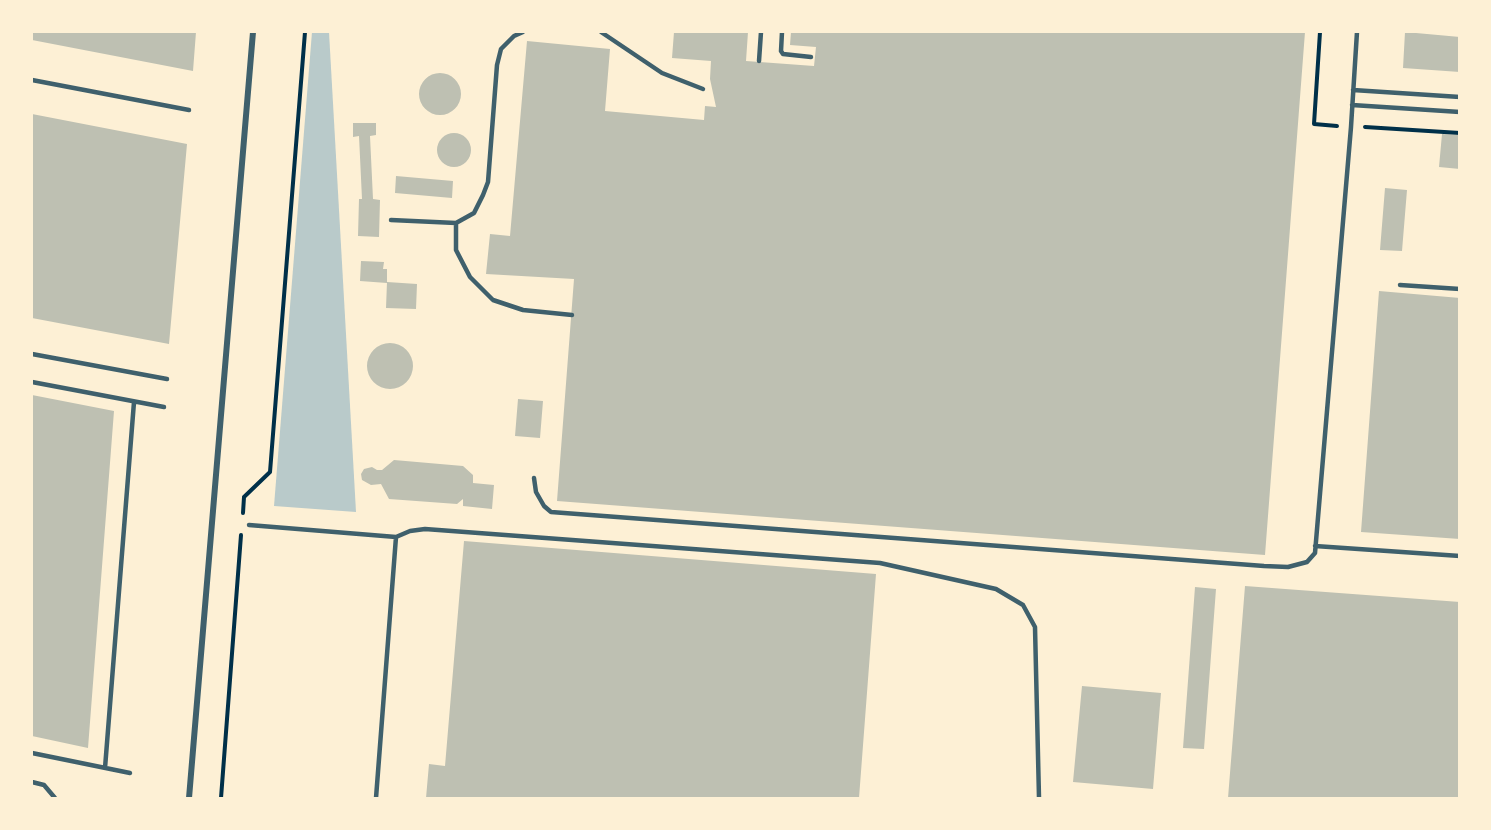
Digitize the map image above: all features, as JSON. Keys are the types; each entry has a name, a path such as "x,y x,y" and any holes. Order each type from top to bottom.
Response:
{"street":[{"path":"189,798 254,32"}],"lane":[{"path":"391,220 456,223 474,213 488,182 497,64 501,49 514,36 523,32"},
{"path":"601,32 662,73 703,89"},
{"path":"759,62 761,32"},
{"path":"782,32 781,51 783,54 811,57"},
{"path":"534,478 536,492 544,506 551,512 1264,566 1288,567 1307,562 1315,553 1316,546 1357,32"},
{"path":"32,80 189,110"},
{"path":"1353,90 1460,97"},
{"path":"1352,105 1460,112"},
{"path":"456,223 456,250 470,277 493,300 522,310 572,315"},
{"path":"1400,285 1460,289"},
{"path":"32,354 167,379"},
{"path":"32,382 164,407"},
{"path":"105,768 134,402"},
{"path":"249,525 396,537 425,529 456,530 868,562 996,589 1023,605 1035,627 1040,798"},
{"path":"376,798 396,537"},
{"path":"1316,546 1460,556"},
{"path":"32,753 130,773"},
{"path":"32,782 44,785 55,798"}],"path":[{"path":"243,515 244,497 270,472 306,32"},
{"path":"221,798 242,524"}],"shaded area":[{"path":"312,32 329,32 356,512 274,506"}],"building":[{"path":"32,32 196,32 193,71 32,40"},
{"path":"674,32 748,32 746,61 814,66 816,47 790,45 791,32 1305,32 1265,555 557,501 574,279 486,274 490,234 510,236 527,41 610,49 605,111 704,120 705,106 716,107 710,79 711,61 672,58"},
{"path":"1405,32 1460,37 1460,72 1403,68"},
{"path":"440,73 455,79 461,94 455,109 440,115 425,109 419,94 425,79"},
{"path":"32,114 187,144 169,344 32,318"},
{"path":"353,123 376,123 376,135 370,136 373,199 380,200 379,237 358,236 359,199 362,199 359,136 353,137"},
{"path":"454,133 466,138 471,150 466,162 454,167 442,162 437,150 442,138"},
{"path":"1442,134 1460,135 1460,169 1439,167"},
{"path":"396,176 453,181 452,198 395,193"},
{"path":"1385,188 1407,190 1402,251 1380,250"},
{"path":"361,261 384,262 383,269 387,269 387,283 360,281"},
{"path":"387,282 417,284 416,309 386,308"},
{"path":"1379,291 1460,298 1460,539 1361,532"},
{"path":"390,343 406,350 413,366 406,382 390,389 374,382 367,366 374,350"},
{"path":"32,395 114,411 88,748 32,736"},
{"path":"518,399 543,401 540,438 515,436"},
{"path":"394,460 463,466 473,475 473,483 494,485 492,509 463,506 463,499 457,504 389,499 381,484 371,485 362,480 361,474 364,469 372,467 382,470"},
{"path":"464,541 876,574 859,798 426,798 429,764 445,766"},
{"path":"1245,586 1460,602 1460,798 1228,798"},
{"path":"1195,587 1216,589 1204,749 1183,748"},
{"path":"1082,686 1161,693 1153,789 1073,782"}]}
